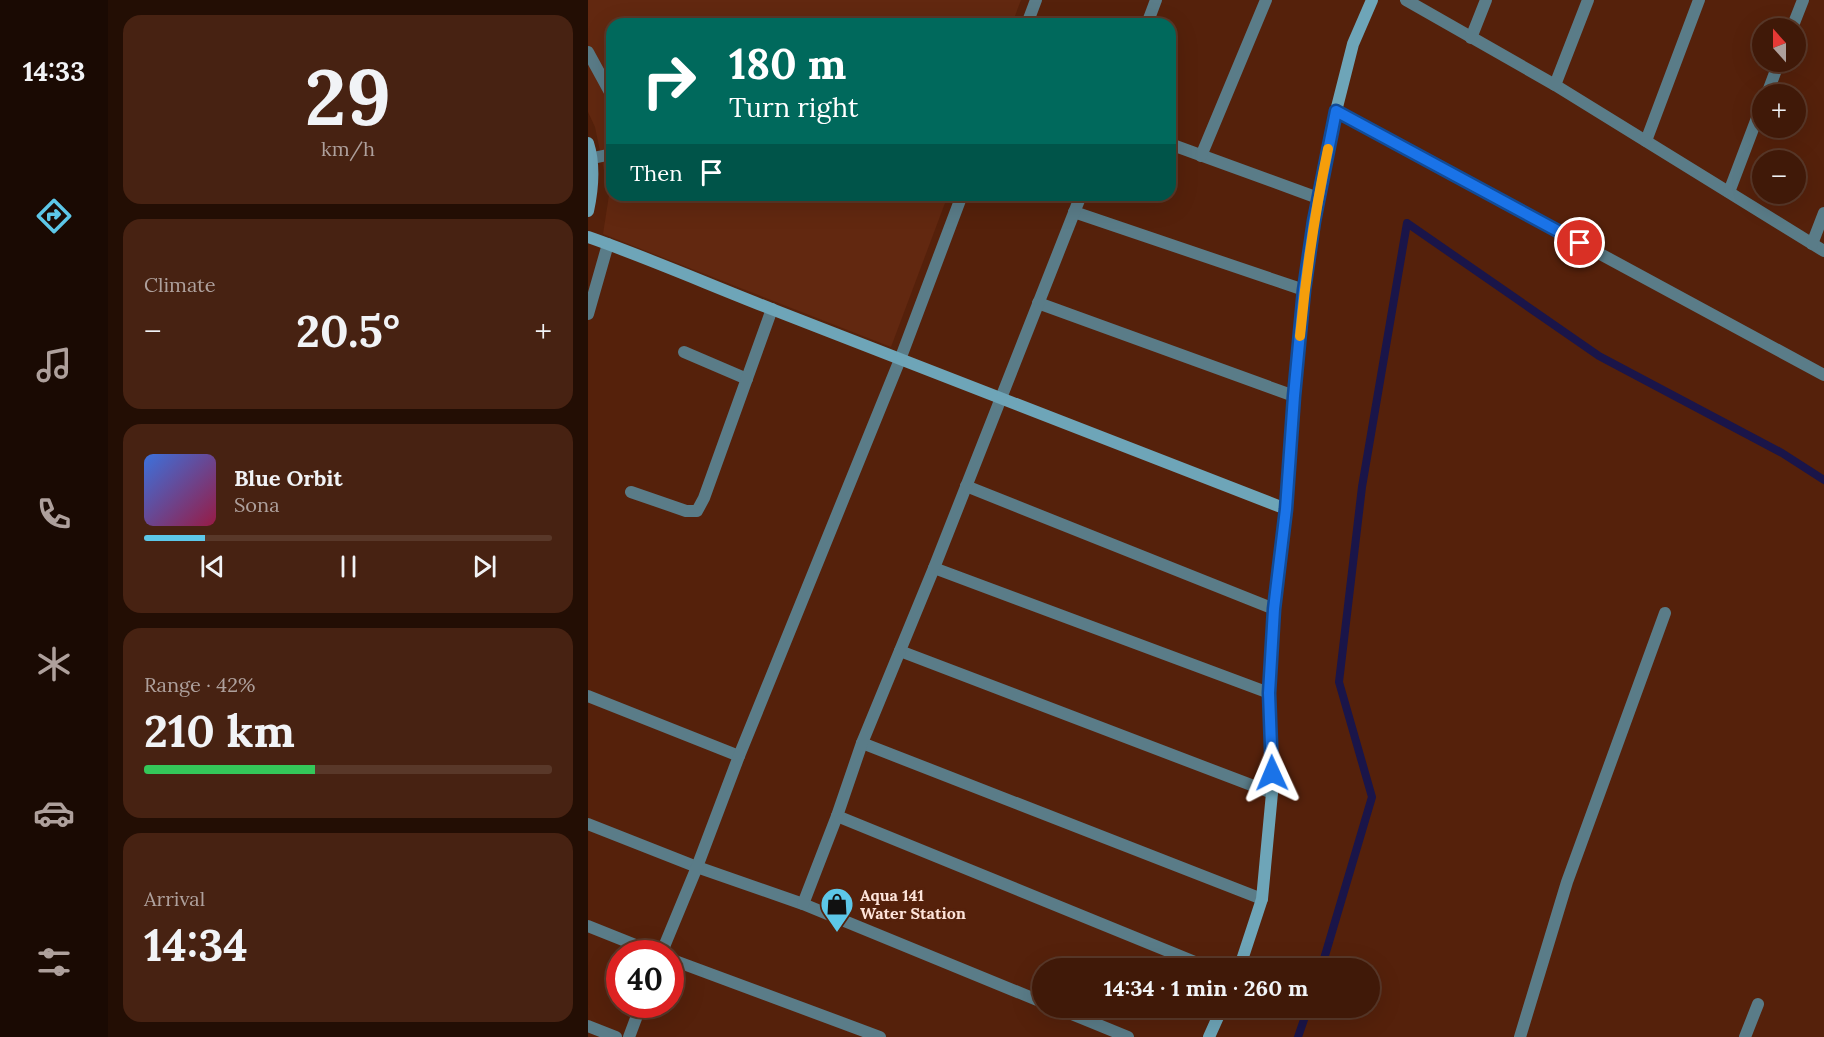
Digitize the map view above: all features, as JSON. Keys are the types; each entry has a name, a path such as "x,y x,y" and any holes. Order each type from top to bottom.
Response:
{"street":[{"path":"1029,18 1036,0"},
{"path":"1149,18 1156,0"},
{"path":"1201,156 1266,0"},
{"path":"1243,958 1262,899 1272,793 1269,693 1274,609 1286,509 1304,290 1318,198 1336,111 1353,44 1372,0"},
{"path":"1406,0 1555,85 1824,251"},
{"path":"1471,38 1486,0"},
{"path":"1555,85 1588,0"},
{"path":"1646,141 1699,0"},
{"path":"1796,18 1803,0"},
{"path":"588,52 606,85"},
{"path":"1336,111 1824,375"},
{"path":"1729,192 1752,131"},
{"path":"588,143 593,158 592,191 588,211"},
{"path":"1176,146 1318,198"},
{"path":"593,158 606,155"},
{"path":"666,940 901,357 960,201"},
{"path":"803,904 862,743 934,568 1079,201"},
{"path":"1074,212 1304,290"},
{"path":"1812,244 1824,213"},
{"path":"588,237 901,357 1286,509"},
{"path":"588,314 608,244"},
{"path":"1038,303 1294,396"},
{"path":"631,492 686,511 698,511 772,309"},
{"path":"684,352 747,379"},
{"path":"966,486 1274,609"},
{"path":"934,568 1269,693"},
{"path":"1520,1037 1567,882 1665,613"},
{"path":"900,651 1272,793"},
{"path":"588,696 739,756"},
{"path":"862,743 1262,899"},
{"path":"837,816 1185,958"},
{"path":"588,824 697,867 803,904 1032,998"},
{"path":"588,926 624,940"},
{"path":"684,964 879,1037"},
{"path":"1745,1037 1758,1004"},
{"path":"628,1037 636,1018"},
{"path":"1081,1018 1128,1037"},
{"path":"1209,1037 1218,1018"},
{"path":"588,1026 616,1037"}],"shaded area":[{"path":"588,0 1021,0 1014,18 606,18 606,180 595,127 588,112"},
{"path":"608,201 946,201 891,347 603,234"}],"waterway":[{"path":"1324,958 1372,797 1339,682 1362,487 1407,223 1599,356 1782,453 1824,480"},
{"path":"1298,1037 1305,1018"}],"slow traffic":[{"path":"1300,336 1304,290 1328,149"}],"place":[{"name":"Aqua 141 Water Station","path":"837,933"}],"route":[{"path":"1272,773 1269,693 1274,609 1286,509 1304,290 1318,198 1336,111 1580,243"}]}
